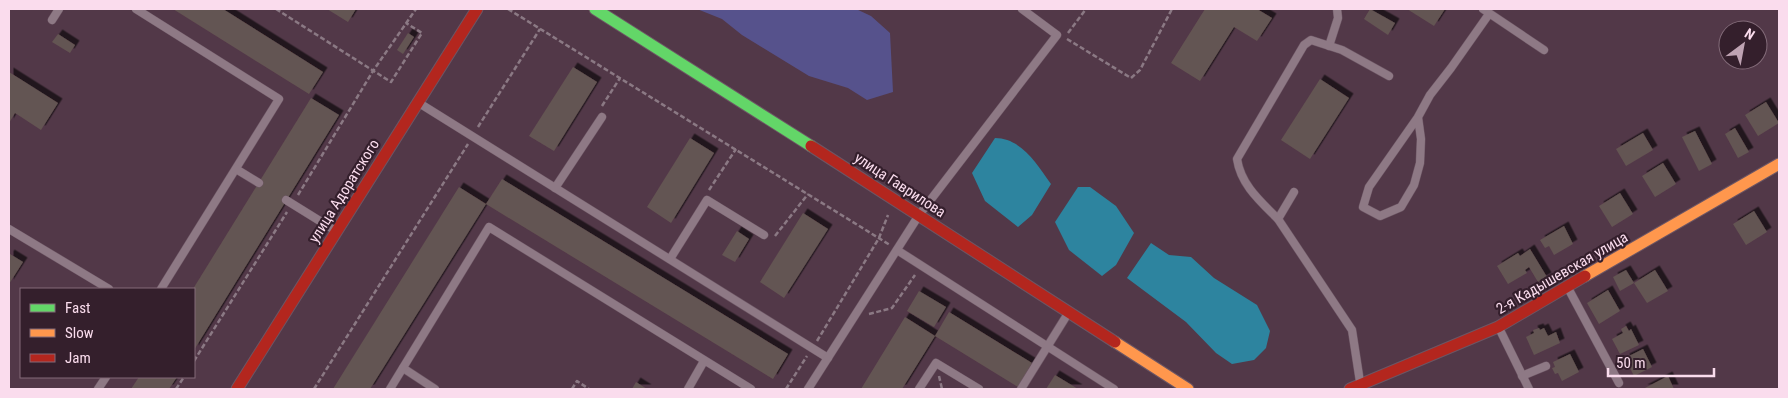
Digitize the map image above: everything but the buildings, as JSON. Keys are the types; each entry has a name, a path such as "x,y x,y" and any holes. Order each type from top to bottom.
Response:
{"street":[{"name":"улица Адоратского","path":"237,389 477,9"},
{"name":"улица Гаврилова","path":"595,9 1188,389"},
{"name":"2-я Кадышевская улица","path":"1355,387 1498,327 1779,164"}],"lane":[{"path":"52,20 59,9"},
{"path":"136,9 279,99 162,288"},
{"path":"808,389 919,215 1057,35 1022,9"},
{"path":"1329,46 1338,18 1337,9"},
{"path":"1418,118 1421,139 1420,163 1414,185 1401,207 1380,216 1363,206 1369,188 1418,118 1430,94 1451,68 1486,11 1544,50"},
{"path":"1355,387 1352,330 1278,219 1254,195 1239,172 1237,158 1304,45 1311,40 1342,50 1389,76"},
{"path":"418,102 828,358"},
{"path":"555,188 602,117"},
{"path":"236,169 259,183"},
{"path":"1278,219 1294,192"},
{"path":"670,259 707,200 764,235"},
{"path":"290,202 336,231"},
{"path":"390,389 489,227 751,389"},
{"path":"9,229 107,288"},
{"path":"897,250 1114,389"},
{"path":"1568,287 1619,383"},
{"path":"1021,389 1069,312"},
{"path":"1498,327 1529,389"},
{"path":"688,389 704,360"},
{"path":"919,389 936,363 979,389"},
{"path":"1522,376 1546,366"},
{"path":"403,368 435,389"},
{"path":"98,389 105,378"}],"path":[{"path":"276,9 391,82 422,33 406,23"},
{"path":"195,359 290,202 373,71 416,9"},
{"path":"508,9 897,250"},
{"path":"1057,35 1131,78 1140,70 1172,9"},
{"path":"314,389 540,29"},
{"path":"602,117 600,109 620,78"},
{"path":"707,200 705,197 736,150"},
{"path":"764,235 773,239 808,194"},
{"path":"786,389 813,348 878,238 894,199"},
{"path":"854,318 892,308 921,265"},
{"path":"176,389 183,378"},
{"path":"572,389 577,381 590,389"}],"shaded area":[{"path":"697,9 856,9 871,16 890,33 893,92 867,100 848,88 809,76 742,35 722,19"}],"water":[{"path":"995,138 1013,142 1020,147 1034,161 1051,184 1032,215 1018,227 985,201 972,173"},
{"path":"1078,187 1090,187 1116,206 1134,233 1116,265 1102,276 1069,250 1055,222"},
{"path":"1151,243 1169,255 1191,257 1214,278 1257,305 1270,331 1266,348 1254,360 1232,364 1216,353 1186,322 1127,278"}],"traffic: fast":[{"path":"595,9 811,146"}],"traffic: slow":[{"path":"1585,276 1779,164"},
{"path":"1115,342 1188,389"}],"traffic: jam":[{"path":"237,389 477,9"},
{"path":"811,146 1115,342"},
{"path":"1350,389 1498,327 1585,276"}]}
